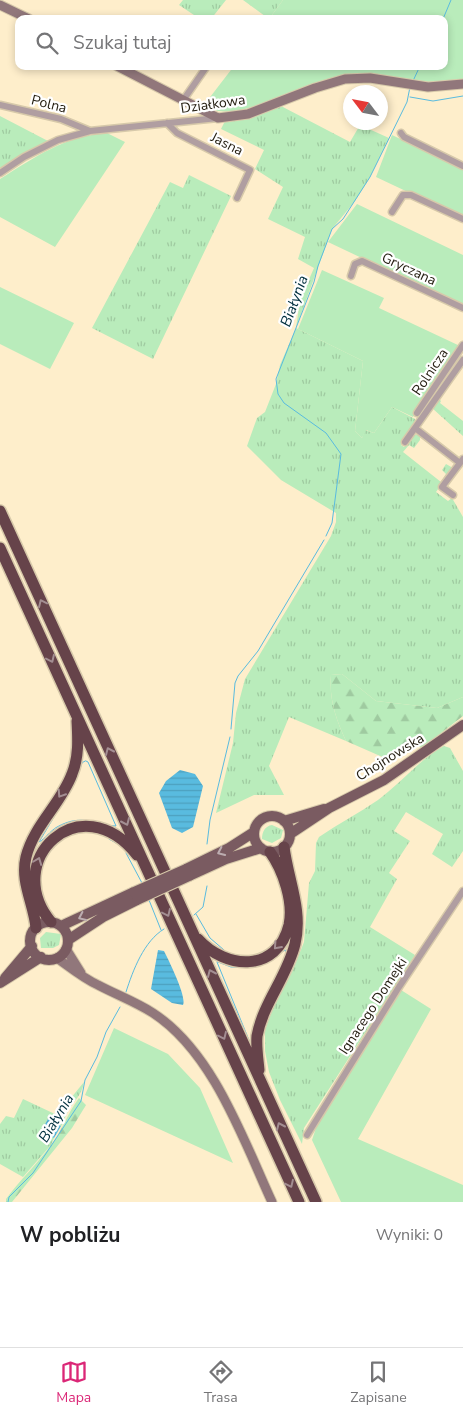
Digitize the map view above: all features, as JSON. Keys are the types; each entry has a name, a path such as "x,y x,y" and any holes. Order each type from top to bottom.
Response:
{"highway":[{"path":"0,511 316,1202"},
{"path":"0,548 299,1202"},
{"path":"36,928 26,884 26,858 39,827 72,775 77,754 76,714"},
{"path":"56,924 39,904 34,882 35,870 42,851 56,836 71,828 85,826 107,829 123,839 146,868"},
{"path":"260,1082 257,1046 260,1023 291,956 297,934 296,898 284,847"},
{"path":"192,932 206,947 218,956 234,961 252,961 262,958 277,947 288,925 290,908 284,884 265,850"}],"main road":[{"name":"Chojnowska","path":"290,834 329,808 384,780 463,725"},
{"name":"Chojnowska","path":"284,821 329,808"},
{"path":"135,896 67,944 57,958 48,960 41,957 32,946 31,937 36,928 44,923 56,924 135,896 187,873 226,859 284,847 290,834 284,821 277,817 266,817 258,823 254,832 187,873"},
{"path":"254,832 256,841 265,850"},
{"path":"56,924 67,944"},
{"path":"1,983 32,946"},
{"path":"1,983 41,957"}],"street":[{"path":"0,5 21,15"},
{"path":"125,70 218,118"},
{"path":"184,100 205,70"},
{"name":"Działkowa","path":"0,173 24,157 58,140 90,131 248,114 344,79 370,78 433,87 463,84"},
{"name":"Polna","path":"0,105 61,119 90,131"},
{"name":"Jasna","path":"167,123 178,133 250,170 237,198"},
{"path":"401,133 404,137 463,166"},
{"path":"392,212 403,195 411,195 463,220"},
{"name":"Gryczana","path":"351,276 355,264 362,261 463,308"},
{"name":"Rolnicza","path":"418,413 463,346"},
{"path":"405,442 463,360"},
{"path":"415,428 461,461 442,487 453,495"},
{"name":"Ignacego Domejki","path":"306,1136 399,987 463,891"},
{"path":"67,944 84,977"},
{"path":"57,958 84,977 154,1014 191,1047 220,1090 272,1202"}],"green space":[{"path":"183,0 226,0 214,15 194,15 179,5"},
{"path":"243,0 283,0 272,15 264,15"},
{"path":"283,0 463,0 463,79 428,82 373,75 233,112 218,111 204,105 231,70 448,70 448,15 272,15"},
{"path":"281,106 350,142 357,130 371,130 389,138 370,177 355,201 332,229 296,328 300,300 314,268 298,259 305,237 268,219 283,187 255,169 264,150 221,129 225,121 250,118"},
{"path":"0,116 48,141 0,168"},
{"path":"107,133 125,142 55,247 0,217 0,179 64,143 77,138"},
{"path":"392,135 463,169 463,218 376,177"},
{"path":"189,175 231,196 153,359 92,328 170,182 183,188"},
{"path":"357,204 463,255 463,306 328,242"},
{"path":"322,270 384,298 379,308 460,346 413,417 392,407 374,433 366,430 362,438 355,431 363,361 298,329"},
{"path":"0,287 74,323 50,369 0,344"},
{"path":"296,328 363,361 355,431 362,438 365,430 374,433 392,407 415,419 414,426 401,445 404,447 413,435 420,435 420,440 414,448 409,445 403,452 441,482 446,474 442,470 446,464 453,468 436,492 448,501 452,498 463,517 463,697 437,708 376,701 342,674 331,675 331,693 334,709 346,741 289,717 269,766 284,795 254,795 216,813 233,743 236,713 245,679 331,536 336,522 336,513 281,480 247,446 257,418 265,412 276,384 280,365"},
{"path":"439,399 440,403 463,421 463,436 432,408"},
{"path":"342,674 376,701 437,708 463,697 463,716 423,747 409,746 387,759 346,741 336,717 331,693 331,675"},
{"path":"444,746 450,748 463,771 463,851 452,867 432,854 443,834 406,812 394,831 410,841 389,873 397,879 370,927 415,955 304,1128 302,1144 280,1100 269,1072 265,1051 265,1030 276,1000 292,972 304,942 309,883 315,871 316,843 319,837 378,800 419,764"},
{"path":"272,825 283,830 281,838 272,843 262,839 264,830"},
{"path":"46,932 61,934 59,945 53,948 41,948 40,938"},
{"path":"401,990 431,1009 358,1139 463,1185 463,1202 341,1202 312,1140 318,1122"},
{"path":"114,1028 168,1054 200,1088 233,1163 85,1095"},
{"path":"84,1082 81,1091 68,1110 61,1126 48,1119 41,1131 54,1138 51,1145 23,1177 0,1164 0,1124 6,1116 14,1118 23,1099 57,1115"},
{"path":"79,1098 86,1105 72,1128 12,1202 6,1202 11,1192 51,1145"}],"water":[{"path":"180,770 195,774 203,786 193,827 182,833 172,828 159,793 166,781"},
{"path":"158,950 164,951 173,970 184,1001 183,1005 172,1003 151,989"},
{"path":"48,1119 61,1126 54,1138 41,1131"}],"waterway":[{"name":"Białynia","path":"445,15 451,0"},
{"name":"Białynia","path":"413,81 418,70"},
{"name":"Białynia","path":"326,536 332,523 341,454 326,433 284,403 278,394 276,379 314,282 332,229 343,219 370,177 407,102 410,87"},
{"path":"410,97 433,101 463,96"},
{"name":"Białynia","path":"231,729 235,683 238,676 258,651 324,540"},
{"name":"Białynia","path":"207,844 210,820 230,737"},
{"path":"86,761 116,826 81,820 74,821 57,827 39,842 76,780 82,763 86,761"},
{"path":"109,839 116,843"},
{"path":"126,853 142,883"},
{"name":"Białynia","path":"194,915 203,907 207,886"},
{"path":"149,900 161,930"},
{"path":"196,914 210,938 224,950"},
{"name":"Białynia","path":"126,992 145,948 164,929"},
{"path":"281,952 286,950 285,957"},
{"path":"217,962 251,1045"},
{"path":"218,962 231,967 248,967"},
{"name":"Białynia","path":"8,1202 9,1197 33,1173 81,1101 85,1080 97,1057 106,1032 120,1007"}]}
